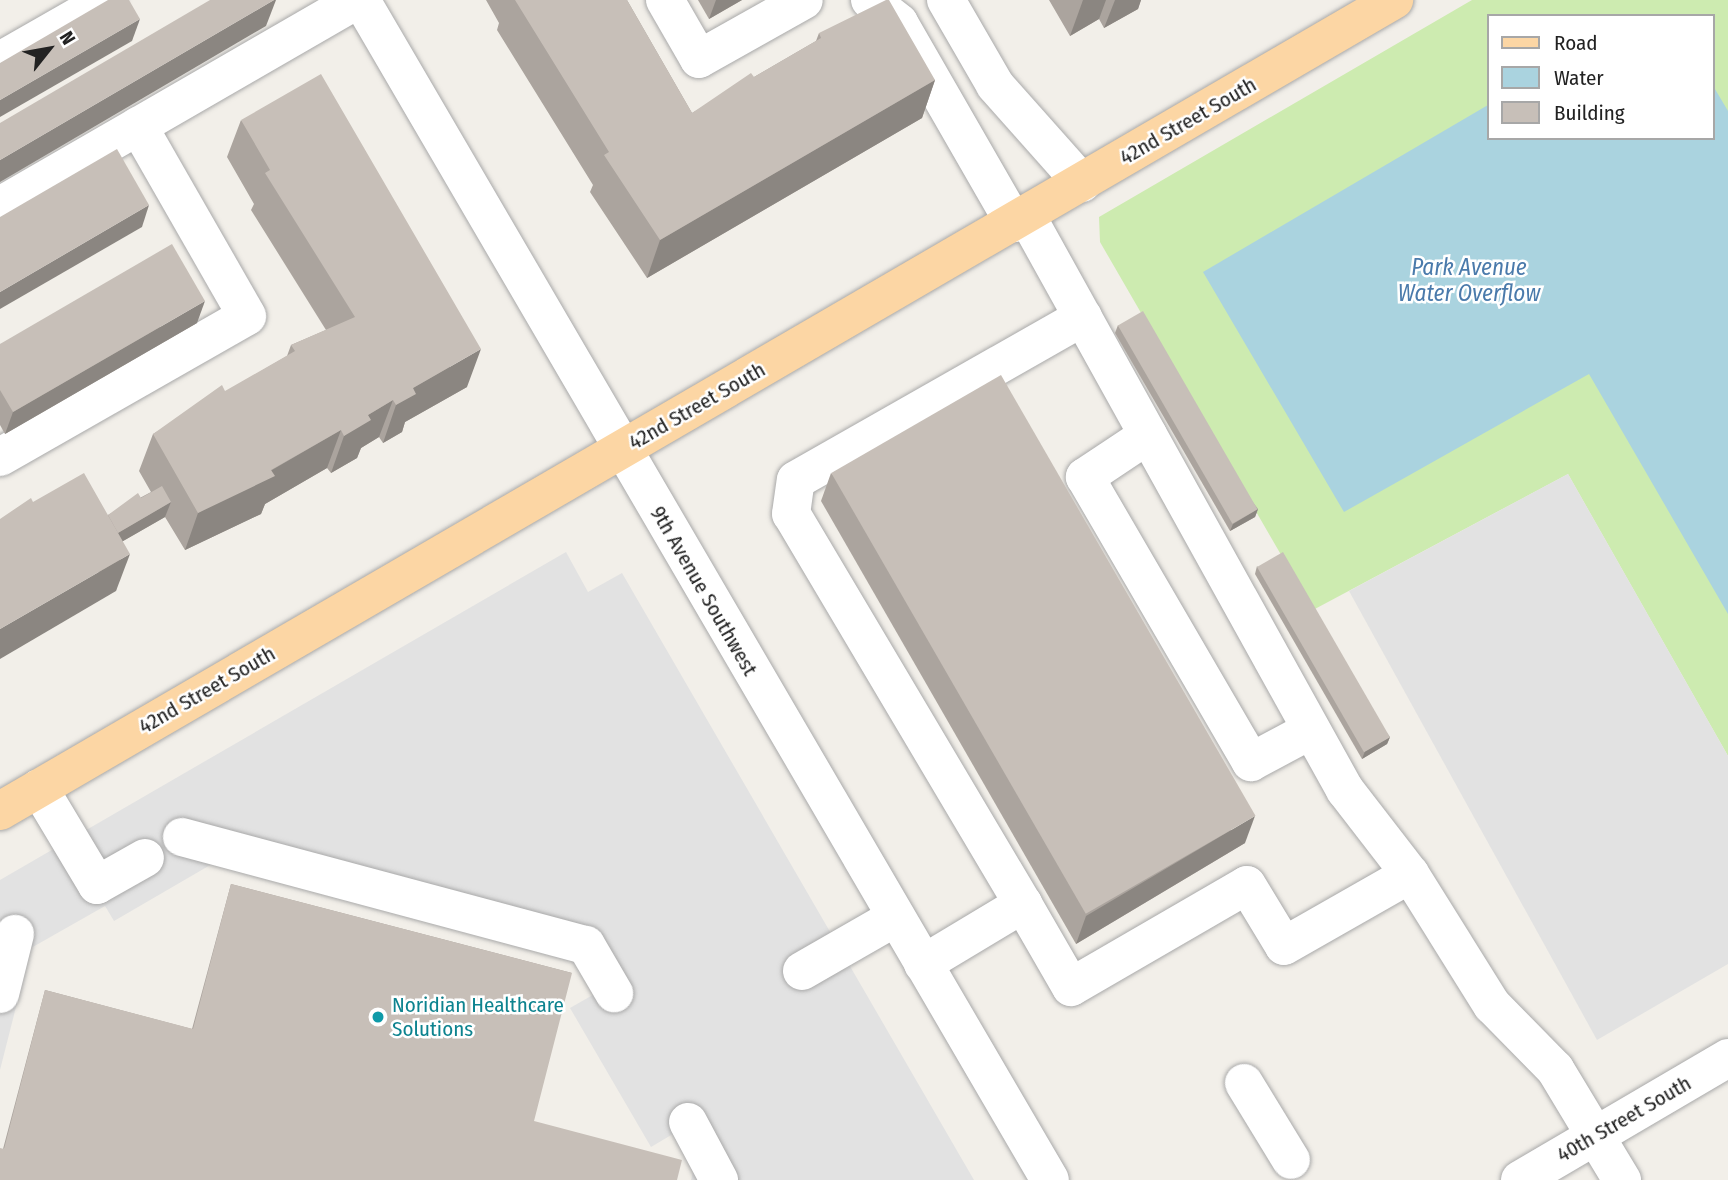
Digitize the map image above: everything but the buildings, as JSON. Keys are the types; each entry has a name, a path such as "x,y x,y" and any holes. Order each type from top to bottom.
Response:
{"main road":[{"name":"42nd Street South","path":"0,811 1394,0"}],"street":[{"path":"0,61 107,0"},
{"path":"0,206 359,0"},
{"name":"9th Avenue Southwest","path":"359,0 1050,1180"},
{"path":"665,0 699,59 804,0"},
{"path":"870,0 899,23 1083,317 1345,790 1410,874 1492,1004 1555,1069 1622,1180"},
{"path":"946,0 995,85 1082,183"},
{"path":"0,457 247,316 138,126"},
{"path":"1083,317 796,480 791,514 1071,987 1247,885 1284,946 1410,874"},
{"path":"1148,435 1085,477 1251,762 1311,730"},
{"path":"39,788 97,885 145,858"},
{"path":"182,837 586,945 614,993"},
{"path":"923,964 1023,904"},
{"path":"802,971 896,917"},
{"path":"0,994 15,934"},
{"name":"40th Street South","path":"1520,1180 1728,1058"},
{"path":"1244,1083 1291,1160"},
{"path":"688,1122 719,1180"}],"green space":[{"path":"1472,0 1728,0 1728,756 1568,474 1313,610 1100,242 1099,217"}],"shaded area":[{"path":"1568,474 1728,756 1728,964 1597,1040 1349,591"},
{"path":"566,552 588,592 622,573 974,1180 691,1180 696,1161 678,1131 651,1147 570,1008 598,992 579,960 212,864 114,921 105,906 31,948 0,1070 0,880"}],"water":[{"name":"Park Avenue Water Overflow","path":"1714,87 1728,111 1728,614 1589,374 1344,512 1203,272 1486,106 1486,140 1714,140"}],"place":[{"name":"Noridian Healthcare Solutions","path":"378,1017"}]}
